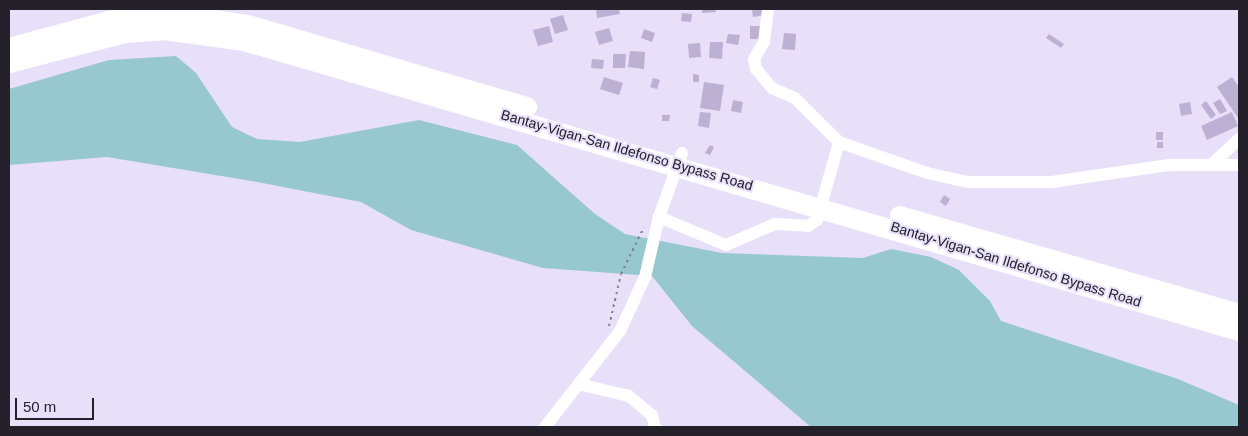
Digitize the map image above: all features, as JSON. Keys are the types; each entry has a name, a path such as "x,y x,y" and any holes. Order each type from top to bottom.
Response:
{"main road":[{"name":"Bantay-Vigan-San Ildefonso Bypass Road","path":"9,48 124,17 209,19 248,25 680,159 822,200 1239,314"},
{"name":"Bantay-Vigan-San Ildefonso Bypass Road","path":"9,63 125,33 206,34 680,159"},
{"name":"Bantay-Vigan-San Ildefonso Bypass Road","path":"822,200 1239,331"}],"street":[{"path":"768,9 764,42 754,59 756,69 772,88 795,98 839,142 927,173 968,182 1052,182 1169,165 1239,165"},
{"path":"1211,165 1239,140"},
{"path":"659,216 726,245 775,224 814,224 839,142"},
{"path":"545,427 582,385 620,331 644,277 655,243 659,216 680,159"},
{"path":"582,385 629,396 652,415 655,427"}],"path":[{"path":"608,330 621,274 641,233"}],"shaded area":[{"path":"176,56 196,73 232,127 257,139 300,142 419,120 517,145 595,214 625,234 722,253 863,258 891,249 931,257 959,270 990,301 1001,321 1178,379 1239,405 1239,427 811,427 692,326 652,276 543,268 411,230 361,202 257,182 107,157 9,165 9,89 109,60"}],"building":[{"path":"596,9 619,9 620,14 597,18"},
{"path":"702,9 715,9 716,12 702,13"},
{"path":"752,9 765,9 766,15 753,17"},
{"path":"682,13 692,14 691,22 681,21"},
{"path":"563,15 568,30 555,34 550,19"},
{"path":"549,26 553,42 538,46 533,30"},
{"path":"750,26 760,26 759,39 750,39"},
{"path":"609,28 613,41 599,45 595,32"},
{"path":"644,29 655,33 652,42 641,38"},
{"path":"784,33 796,34 795,50 782,49"},
{"path":"728,34 740,35 738,45 726,43"},
{"path":"1049,34 1064,44 1061,48 1046,38"},
{"path":"710,42 723,42 722,59 709,58"},
{"path":"700,43 701,57 689,58 688,44"},
{"path":"630,51 645,52 644,69 628,67"},
{"path":"613,54 626,54 625,68 613,68"},
{"path":"592,59 604,60 603,69 591,68"},
{"path":"693,74 699,75 699,82 693,82"},
{"path":"604,77 623,83 619,95 600,89"},
{"path":"1232,77 1239,87 1238,118 1217,87"},
{"path":"653,78 660,80 657,89 650,87"},
{"path":"704,82 724,85 720,111 700,108"},
{"path":"1220,99 1227,111 1220,114 1213,103"},
{"path":"733,100 743,102 741,113 731,111"},
{"path":"1206,101 1216,115 1211,119 1201,105"},
{"path":"1190,102 1192,114 1181,116 1179,104"},
{"path":"700,112 711,113 709,128 698,126"},
{"path":"1232,112 1238,126 1207,140 1201,126"},
{"path":"662,115 670,115 669,121 662,121"},
{"path":"1156,132 1163,132 1163,140 1156,140"},
{"path":"1157,142 1163,142 1163,148 1157,148"},
{"path":"710,145 714,147 710,155 705,153"},
{"path":"944,195 950,199 946,206 940,202"}]}
